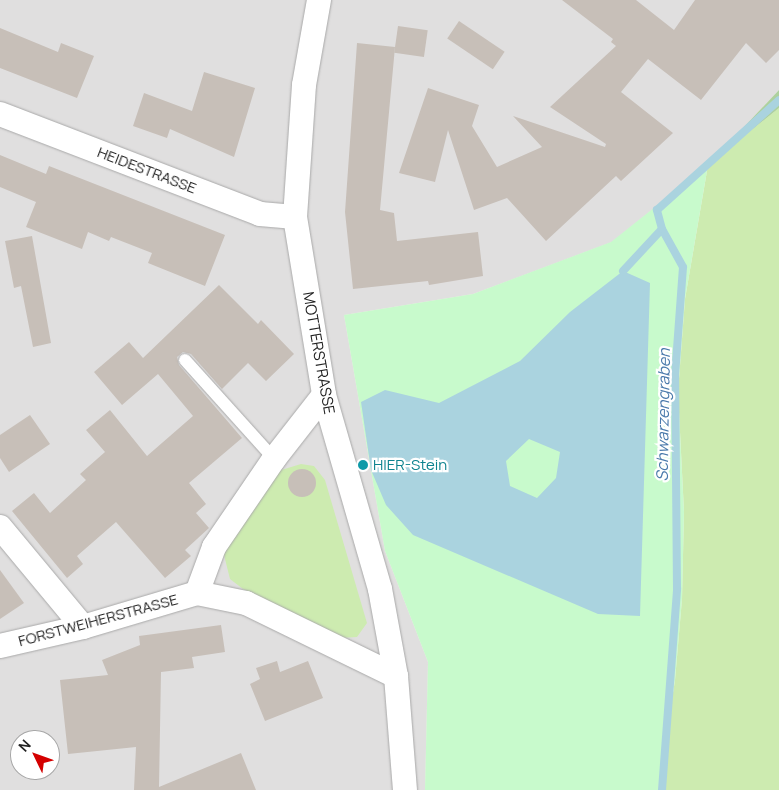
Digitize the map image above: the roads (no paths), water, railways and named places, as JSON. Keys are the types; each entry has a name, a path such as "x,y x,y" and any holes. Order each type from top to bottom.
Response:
{"street":[{"name":"MOTTERSTRASSE","path":"319,0 304,85 296,217 324,395 371,556 396,676 405,790"},
{"name":"HEIDESTRASSE","path":"0,114 260,214 296,217"},
{"name":"FORSTWEIHERSTRASSE","path":"196,593 214,547 274,459 324,395"},
{"path":"0,527 83,627"},
{"name":"FORSTWEIHERSTRASSE","path":"0,646 83,627 196,593 246,603 396,676"}],"lane":[{"path":"186,360 274,459"}],"water":[{"path":"623,271 650,283 640,616 598,614 413,535 386,505 371,470 361,402 385,390 439,403 520,361 570,312","holes":["529,439 560,452 556,478 537,498 510,486 506,461"]}],"waterway":[{"name":"Schwarzengraben","path":"662,790 677,589 675,376 683,267 662,229 657,210 779,100"},
{"path":"623,271 662,229"}],"place":[{"name":"HIER-Stein","path":"363,465"}]}
